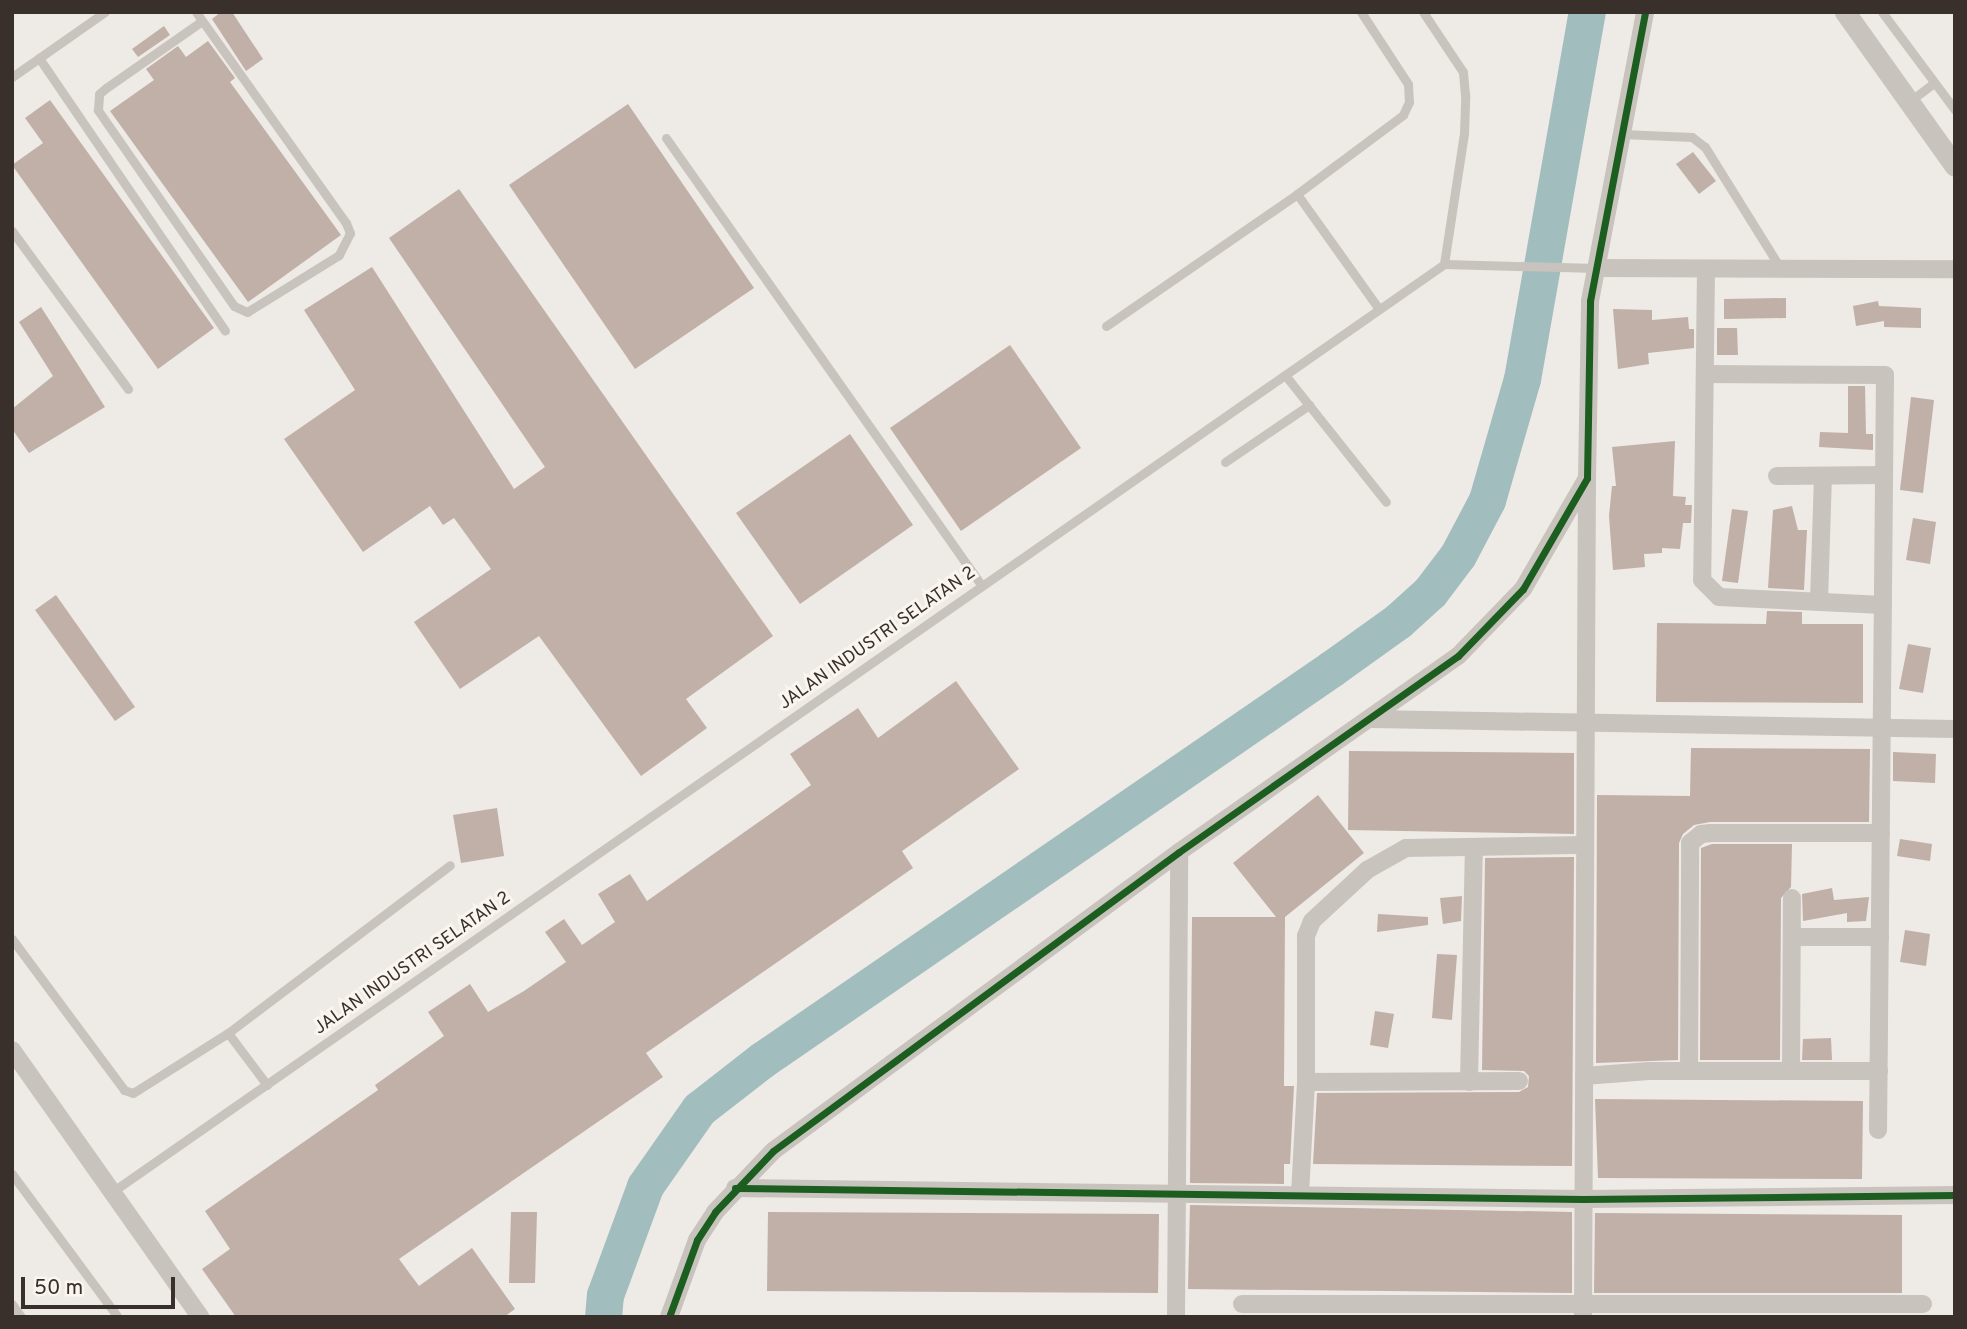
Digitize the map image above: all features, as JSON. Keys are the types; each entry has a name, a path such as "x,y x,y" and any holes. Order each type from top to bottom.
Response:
{"street":[{"path":"1583,1310 1590,301 1645,12"},
{"path":"1845,12 1955,166"},
{"path":"1596,268 1955,269"},
{"path":"1706,270 1702,579 1719,597 1883,605"},
{"path":"1705,374 1884,374 1878,1130"},
{"path":"1777,476 1823,478 1884,475"},
{"path":"669,1317 697,1240 735,1188 773,1151 1180,852 1458,656 1523,589 1587,478"},
{"path":"1819,602 1823,478"},
{"path":"1372,719 1955,729"},
{"path":"1689,1071 1690,843 1701,834 1711,833 1881,833"},
{"path":"1300,1194 1306,1083 1306,936 1312,921 1391,853 1406,848 1585,845"},
{"path":"1469,1082 1474,847"},
{"path":"1176,1317 1180,852"},
{"path":"1791,1071 1792,898"},
{"path":"1792,937 1880,937"},
{"path":"12,1050 200,1317"},
{"path":"1584,1076 1689,1071 1879,1071"},
{"path":"1306,1083 1519,1081"},
{"path":"735,1188 1583,1199 1955,1195"},
{"path":"1242,1304 1293,1310 1879,1312 1923,1304"}],"lane":[{"path":"12,77 105,12"},
{"path":"1106,326 1297,194 1403,115 1409,102 1408,84 1361,12"},
{"path":"1423,12 1463,72 1465,95 1464,133 1444,264 1596,268"},
{"path":"1882,12 1955,110"},
{"path":"199,16 350,233 339,255 247,312 234,306 98,110 99,94 199,16"},
{"path":"39,58 225,331"},
{"path":"1909,102 1934,83"},
{"path":"1622,134 1692,137 1705,147 1782,270"},
{"path":"666,138 982,586"},
{"path":"1297,194 1379,309"},
{"path":"12,231 128,389"},
{"name":"JALAN INDUSTRI SELATAN 2","path":"112,1192 1444,264"},
{"path":"1285,375 1386,502"},
{"path":"1225,462 1309,405"},
{"path":"12,939 128,1092 228,1033 450,865"},
{"path":"228,1033 267,1085"},
{"path":"12,1174 118,1317"},
{"path":"12,1304 21,1317"}],"building":[{"path":"221,12 232,12 263,59 246,71 212,19"},
{"path":"164,26 170,35 138,57 132,49"},
{"path":"208,41 235,78 230,82 341,235 248,302 110,111 154,80 146,69 178,46 186,57"},
{"path":"50,100 214,328 158,369 12,165 43,143 25,118"},
{"path":"628,104 754,288 635,369 509,185"},
{"path":"1693,152 1716,181 1699,194 1676,164"},
{"path":"459,189 773,636 686,699 707,728 641,776 539,636 460,689 414,622 491,569 454,518 443,525 430,506 363,552 284,439 355,390 304,310 372,267 514,489 545,467 389,238"},
{"path":"1786,298 1786,318 1724,319 1724,299"},
{"path":"1878,301 1879,306 1921,308 1921,328 1884,327 1884,321 1856,326 1853,306"},
{"path":"41,307 105,407 29,453 12,429 12,409 53,376 19,322"},
{"path":"1613,309 1652,310 1652,320 1688,317 1689,329 1694,329 1694,348 1648,353 1649,364 1618,369"},
{"path":"1717,328 1737,328 1738,355 1717,355"},
{"path":"1010,345 1081,448 961,531 890,428"},
{"path":"1848,386 1865,386 1866,434 1873,434 1873,450 1819,447 1820,432 1848,433"},
{"path":"1911,397 1934,400 1923,493 1900,490"},
{"path":"850,434 913,525 800,604 736,513"},
{"path":"1675,441 1673,496 1686,497 1685,505 1692,505 1691,523 1683,523 1680,549 1662,548 1662,553 1644,554 1645,567 1613,570 1609,516 1612,486 1616,486 1612,447"},
{"path":"1792,506 1798,530 1807,530 1804,590 1768,588 1773,510"},
{"path":"1732,509 1748,511 1738,583 1722,581"},
{"path":"1913,518 1936,522 1930,564 1906,560"},
{"path":"56,595 135,707 115,721 35,610"},
{"path":"1767,611 1802,612 1802,624 1863,624 1863,703 1656,702 1657,623 1766,624"},
{"path":"1908,644 1931,648 1923,693 1899,689"},
{"path":"956,681 1019,769 902,851 913,868 646,1053 663,1077 399,1259 419,1286 472,1248 515,1309 504,1317 236,1317 202,1269 230,1249 205,1211 378,1090 375,1085 444,1036 428,1012 470,984 488,1012 524,991 566,962 545,932 564,919 582,945 615,922 598,894 630,874 647,901 811,785 790,754 858,708 878,738"},
{"path":"1691,748 1870,749 1869,822 1710,822 1694,825 1683,834 1679,843 1678,1060 1596,1063 1597,795 1690,796"},
{"path":"1349,751 1574,753 1574,834 1348,830"},
{"path":"1893,752 1936,754 1935,783 1893,781"},
{"path":"1318,795 1364,853 1285,917 1284,1086 1294,1086 1290,1164 1284,1164 1284,1184 1190,1183 1192,917 1276,917 1233,863"},
{"path":"497,808 504,856 461,863 453,815"},
{"path":"1900,839 1932,844 1930,861 1897,856"},
{"path":"1712,844 1792,844 1791,887 1781,898 1780,1060 1700,1060 1701,848"},
{"path":"1574,857 1572,1166 1313,1164 1317,1093 1519,1092 1528,1087 1529,1076 1524,1071 1482,1070 1485,858"},
{"path":"1832,888 1834,900 1869,897 1866,921 1847,922 1847,913 1803,921 1802,894"},
{"path":"1462,896 1461,921 1443,924 1440,898"},
{"path":"1378,914 1428,917 1428,925 1377,932"},
{"path":"1905,930 1930,934 1926,966 1900,962"},
{"path":"1437,954 1457,955 1452,1020 1432,1018"},
{"path":"1375,1011 1394,1014 1388,1048 1370,1045"},
{"path":"1831,1038 1832,1060 1802,1060 1803,1039"},
{"path":"1595,1099 1863,1101 1862,1179 1598,1178"},
{"path":"1190,1205 1572,1212 1572,1293 1188,1289"},
{"path":"511,1212 537,1212 535,1283 509,1283"},
{"path":"768,1212 1159,1214 1158,1293 767,1291"},
{"path":"1595,1213 1902,1215 1902,1293 1594,1293"},
{"path":"1306,1315 1572,1315 1306,1317"},
{"path":"1594,1315 1873,1317 1594,1317"}],"waterway":[{"path":"603,1317 605,1295 645,1186 699,1109 762,1060 1398,621 1430,592 1458,555 1487,500 1522,379 1587,12"}],"cycle path":[{"path":"669,1317 697,1240 715,1212 773,1151 1179,852 1458,656 1523,589 1587,478 1590,301 1645,12"},
{"path":"735,1188 1583,1199 1955,1195"}]}
